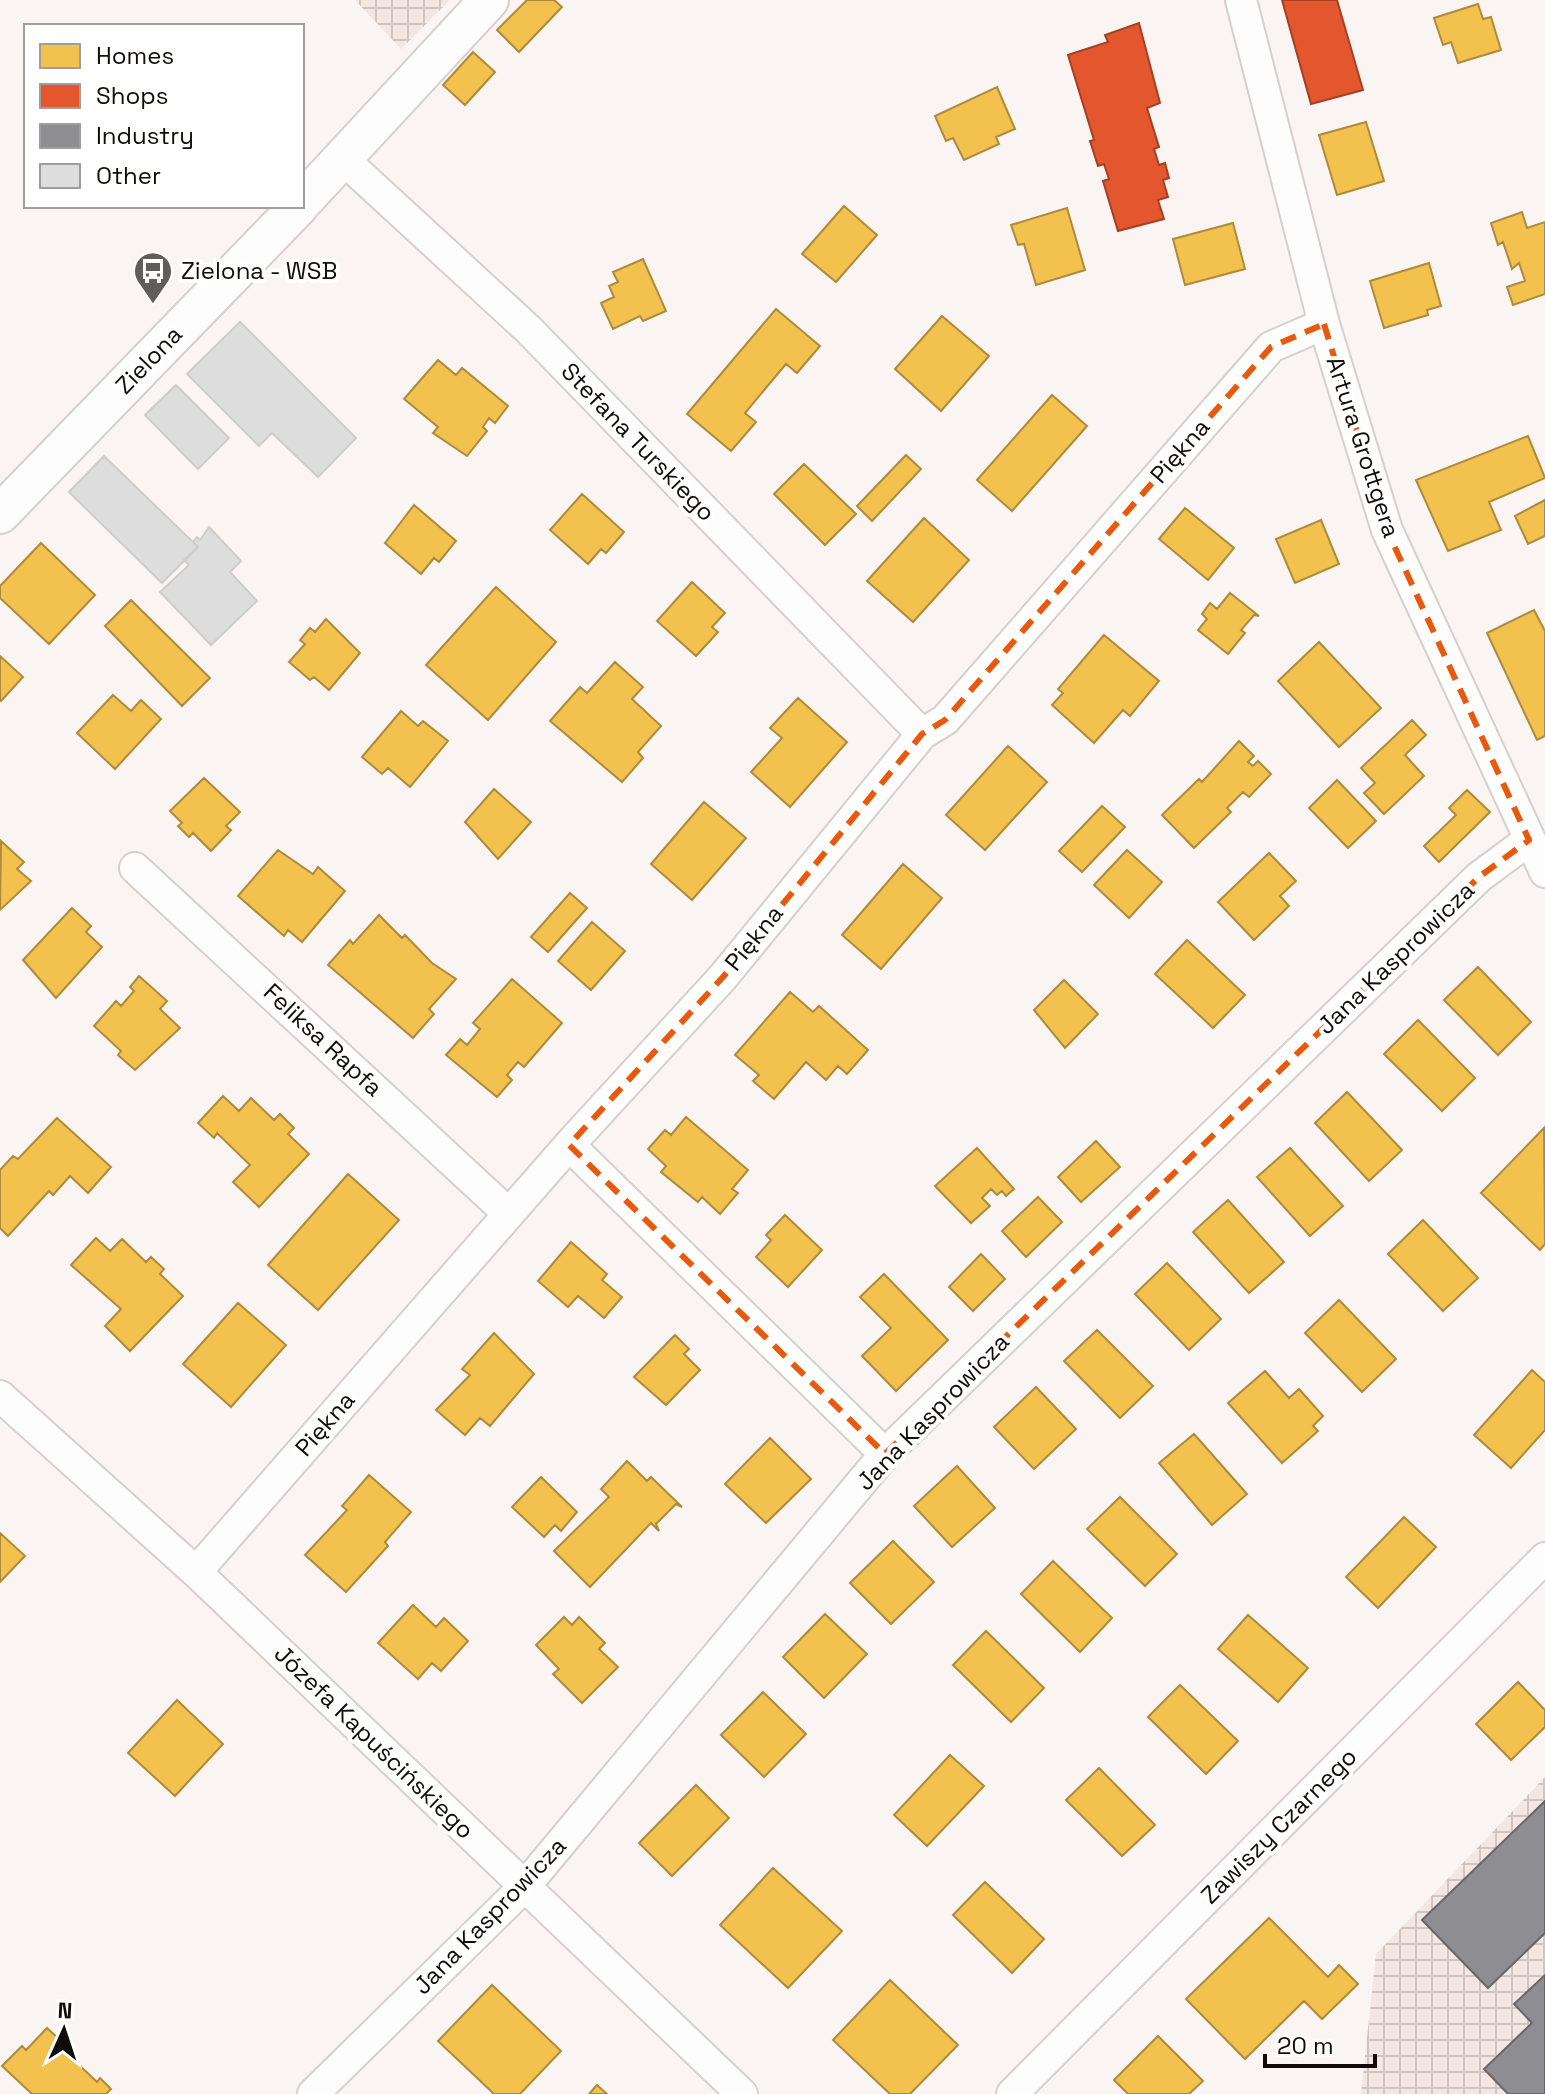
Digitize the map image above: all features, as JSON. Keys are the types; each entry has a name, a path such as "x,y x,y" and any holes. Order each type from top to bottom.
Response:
{"street":[{"name":"Zielona","path":"304,200 489,0"},
{"name":"Artura Grottgera","path":"1241,0 1324,324 1387,530 1545,872"},
{"name":"Stefana Turskiego","path":"343,159 529,330 922,734"},
{"name":"Zielona","path":"0,514 296,208"},
{"name":"Piękna","path":"196,1572 569,1145 723,977 922,734 945,720 1271,347 1324,324"},
{"name":"Jana Kasprowicza","path":"313,2094 525,1886 885,1454 1479,877 1529,840"},
{"name":"Feliksa Rapfa","path":"135,868 509,1214"},
{"path":"569,1145 885,1454"},
{"name":"Józefa Kapuścińskiego","path":"0,1396 196,1572 742,2094"},
{"name":"Zawiszy Czarnego","path":"1012,2094 1545,1558"}],"highlighted area":[{"path":"1324,324 1387,530 1529,840 1479,877 885,1454 569,1145 723,977 922,734 945,720 1271,347"}],"shaded area":[{"path":"355,0 450,0 401,49"},
{"path":"1545,1777 1545,2094 1361,2094 1376,1954"}],"building: Homes":[{"path":"527,0 554,0 562,7 519,52 497,30"},
{"path":"1478,4 1483,19 1491,17 1501,50 1458,63 1451,42 1443,45 1434,18"},
{"path":"473,52 495,72 465,105 443,85"},
{"path":"997,87 1015,129 996,137 999,144 964,160 953,138 946,141 935,116"},
{"path":"1366,122 1384,181 1337,195 1319,135"},
{"path":"844,206 877,235 836,282 802,254"},
{"path":"1067,208 1085,270 1036,285 1024,244 1018,245 1011,225"},
{"path":"1522,212 1527,228 1545,222 1545,294 1513,305 1507,287 1525,281 1519,263 1512,269 1503,242 1498,245 1491,223"},
{"path":"1233,223 1245,269 1185,285 1173,239"},
{"path":"643,259 666,311 643,321 640,316 613,329 601,303 614,297 609,286 618,282 613,272"},
{"path":"1429,263 1441,306 1427,310 1428,315 1384,328 1370,281"},
{"path":"776,309 820,346 797,373 786,364 745,413 756,422 731,451 687,414"},
{"path":"942,316 989,356 941,411 895,369"},
{"path":"438,360 456,375 462,368 508,406 495,423 489,418 483,427 487,431 467,456 433,433 438,427 404,399"},
{"path":"1052,395 1087,426 1012,511 977,480"},
{"path":"1528,436 1545,478 1489,502 1501,530 1448,551 1416,480"},
{"path":"906,455 921,469 872,521 857,506"},
{"path":"804,464 856,514 825,545 774,494"},
{"path":"582,494 624,532 606,553 601,549 588,564 550,530"},
{"path":"1545,500 1545,536 1528,544 1515,516"},
{"path":"414,505 456,541 439,562 434,558 421,574 385,543"},
{"path":"1185,508 1234,548 1208,580 1159,539"},
{"path":"924,518 969,560 913,622 867,581"},
{"path":"1321,520 1339,564 1295,583 1276,539"},
{"path":"41,543 95,595 49,644 0,598 0,586"},
{"path":"692,582 725,613 712,627 718,632 696,656 657,621"},
{"path":"496,587 556,642 488,720 426,665"},
{"path":"1230,593 1259,616 1254,615 1241,630 1245,633 1228,654 1198,630 1207,619 1202,614 1210,603 1217,609"},
{"path":"131,600 210,678 182,706 105,626"},
{"path":"1534,610 1545,631 1545,736 1537,740 1487,633"},
{"path":"326,619 360,653 329,690 314,677 310,680 289,662 305,644 300,640 310,628 315,632"},
{"path":"1104,635 1159,681 1130,716 1123,710 1094,743 1052,705 1063,693 1058,689"},
{"path":"1319,642 1381,708 1339,747 1278,681"},
{"path":"0,656 23,677 1,701 0,700"},
{"path":"615,662 643,687 632,699 661,726 638,752 643,758 622,782 550,721 580,687 587,693"},
{"path":"113,695 131,711 141,700 161,719 115,769 77,733"},
{"path":"798,698 847,742 790,807 751,772 782,738 770,728"},
{"path":"401,711 418,726 423,721 448,741 410,787 388,768 382,774 362,757"},
{"path":"1412,720 1426,735 1405,755 1424,776 1384,814 1364,793 1375,783 1361,768"},
{"path":"1239,741 1254,756 1248,762 1253,766 1258,761 1271,774 1249,797 1243,792 1227,808 1231,812 1194,848 1162,815 1199,779 1202,782"},
{"path":"1008,746 1047,782 985,850 946,815"},
{"path":"204,778 240,812 226,826 231,830 211,851 193,833 189,837 178,826 182,823 170,811"},
{"path":"1337,780 1376,821 1348,848 1309,808"},
{"path":"494,789 531,822 498,859 465,822"},
{"path":"1467,790 1490,812 1439,862 1424,846 1456,815 1449,808"},
{"path":"704,802 746,838 692,900 651,864"},
{"path":"1102,806 1125,827 1082,872 1059,851"},
{"path":"1,841 24,862 17,869 31,881 0,910"},
{"path":"278,850 313,874 318,867 345,891 302,942 288,930 284,936 238,896"},
{"path":"1127,850 1162,882 1129,918 1094,885"},
{"path":"1269,853 1296,881 1280,896 1289,906 1254,940 1218,902"},
{"path":"903,864 942,898 881,969 842,935"},
{"path":"570,893 587,908 548,952 531,937"},
{"path":"72,908 91,926 86,932 102,947 56,998 23,960"},
{"path":"379,915 402,938 405,935 432,963 456,979 429,1009 434,1014 413,1038 328,965 350,940 353,944"},
{"path":"592,922 625,951 591,990 558,961"},
{"path":"1187,940 1245,995 1213,1028 1155,974"},
{"path":"1478,967 1531,1022 1498,1055 1444,1000"},
{"path":"139,976 167,1001 160,1009 180,1028 135,1070 118,1055 121,1051 94,1026 116,1001 121,1006 134,991 130,987"},
{"path":"512,979 562,1023 524,1067 518,1062 507,1075 512,1080 497,1097 446,1055 460,1039 467,1045 480,1029 473,1023"},
{"path":"1064,980 1098,1014 1065,1048 1034,1010"},
{"path":"790,992 813,1012 819,1006 868,1050 847,1074 838,1066 826,1080 806,1062 774,1099 753,1081 759,1075 735,1055"},
{"path":"1418,1020 1475,1078 1442,1111 1384,1054"},
{"path":"1347,1092 1402,1150 1369,1181 1315,1123"},
{"path":"223,1096 239,1111 251,1098 274,1120 280,1114 294,1128 288,1134 309,1154 259,1207 233,1182 250,1165 217,1133 214,1138 198,1123"},
{"path":"686,1117 748,1170 732,1189 738,1193 720,1214 702,1197 698,1202 661,1172 666,1166 648,1149 665,1130 671,1135"},
{"path":"57,1118 111,1167 88,1193 70,1176 53,1195 49,1191 8,1236 0,1228 0,1170 13,1156 18,1159"},
{"path":"1544,1128 1545,1244 1540,1250 1481,1193"},
{"path":"1096,1141 1120,1167 1081,1202 1058,1177"},
{"path":"977,1148 1014,1189 1006,1196 1002,1191 997,1195 991,1189 982,1198 990,1206 971,1223 935,1186"},
{"path":"1290,1148 1343,1206 1310,1236 1257,1177"},
{"path":"348,1174 399,1220 318,1310 268,1265"},
{"path":"1038,1197 1062,1222 1026,1257 1002,1231"},
{"path":"1228,1200 1284,1262 1249,1293 1193,1232"},
{"path":"785,1215 822,1250 788,1287 756,1257 771,1240 766,1235"},
{"path":"1423,1220 1478,1278 1443,1311 1388,1254"},
{"path":"96,1238 110,1251 122,1239 146,1262 151,1257 164,1269 160,1274 183,1296 130,1351 105,1326 121,1309 71,1265"},
{"path":"571,1242 607,1274 602,1280 622,1297 604,1318 578,1296 568,1307 538,1281"},
{"path":"981,1254 1005,1279 973,1311 949,1287"},
{"path":"1167,1263 1221,1319 1189,1350 1135,1294"},
{"path":"884,1274 948,1340 896,1391 862,1356 891,1328 860,1297"},
{"path":"1339,1300 1396,1359 1362,1392 1305,1333"},
{"path":"238,1303 286,1345 231,1407 183,1364"},
{"path":"1097,1330 1153,1386 1120,1418 1064,1361"},
{"path":"494,1333 534,1374 490,1426 480,1418 465,1435 436,1410 470,1375 462,1369"},
{"path":"675,1335 689,1349 684,1354 700,1370 666,1405 634,1377"},
{"path":"1532,1370 1545,1382 1545,1430 1511,1468 1474,1435"},
{"path":"1265,1371 1289,1398 1299,1389 1323,1416 1313,1426 1318,1431 1282,1463 1228,1403"},
{"path":"1036,1387 1076,1429 1034,1469 994,1427"},
{"path":"1194,1434 1247,1494 1212,1525 1159,1463"},
{"path":"770,1438 811,1479 766,1523 725,1484"},
{"path":"627,1461 647,1481 651,1477 682,1507 676,1504 656,1524 659,1531 651,1523 590,1587 554,1551 609,1497 601,1489"},
{"path":"957,1466 995,1508 952,1547 914,1506"},
{"path":"369,1475 411,1512 385,1542 388,1546 346,1592 305,1555 347,1510 342,1506"},
{"path":"541,1477 577,1512 561,1531 555,1525 544,1537 512,1507"},
{"path":"1120,1497 1177,1554 1145,1586 1087,1529"},
{"path":"1404,1517 1436,1547 1378,1608 1346,1577"},
{"path":"0,1533 25,1556 0,1582"},
{"path":"893,1541 934,1582 891,1624 850,1583"},
{"path":"1053,1561 1112,1618 1080,1652 1021,1594"},
{"path":"413,1605 436,1627 444,1618 468,1641 441,1671 432,1663 418,1679 378,1643"},
{"path":"825,1614 867,1654 824,1698 783,1657"},
{"path":"1248,1615 1308,1668 1278,1702 1218,1649"},
{"path":"564,1617 572,1625 579,1617 605,1643 599,1649 618,1667 582,1703 553,1674 559,1669 536,1645"},
{"path":"986,1631 1044,1688 1011,1722 953,1665"},
{"path":"1518,1682 1545,1710 1545,1727 1511,1760 1476,1724"},
{"path":"1180,1685 1238,1741 1206,1774 1148,1717"},
{"path":"763,1692 806,1734 764,1777 721,1735"},
{"path":"177,1700 223,1744 175,1796 128,1753"},
{"path":"950,1755 984,1786 927,1846 894,1815"},
{"path":"1099,1768 1155,1825 1122,1856 1066,1800"},
{"path":"696,1785 729,1818 672,1876 639,1843"},
{"path":"773,1868 842,1931 788,1988 720,1925"},
{"path":"985,1882 1044,1939 1012,1973 953,1915"},
{"path":"1269,1918 1328,1977 1339,1965 1358,1984 1322,2019 1304,2001 1245,2059 1186,1999"},
{"path":"890,1980 958,2045 910,2094 890,2094 833,2040"},
{"path":"492,1985 561,2051 520,2094 494,2094 438,2041"},
{"path":"47,2028 60,2040 56,2043 97,2082 100,2078 111,2089 106,2094 32,2094 2,2066 22,2046 26,2050"},
{"path":"1158,2036 1203,2081 1189,2094 1128,2094 1114,2080"},
{"path":"597,2085 607,2094 589,2094"}],"building: Shops":[{"path":"1282,0 1337,0 1363,90 1311,104"},
{"path":"1139,23 1160,103 1147,108 1159,147 1154,149 1159,165 1165,163 1169,178 1163,180 1168,197 1158,200 1164,219 1118,231 1103,181 1109,179 1104,164 1098,166 1090,141 1094,140 1068,55 1108,42 1105,35"}],"building: Industry":[{"path":"1545,1801 1545,1933 1488,1988 1422,1920"},
{"path":"1545,1975 1545,2094 1508,2094 1484,2069 1532,2023 1514,2004"}],"building: Other":[{"path":"240,322 356,438 318,477 272,433 259,446 187,374"},
{"path":"176,385 229,438 198,469 145,415"},
{"path":"104,456 198,547 162,583 69,492"},
{"path":"209,527 241,561 230,572 257,601 211,645 160,592 189,565 184,560 198,547 193,542 197,537 200,540"}],"place":[{"name":"Zielona - WSB","path":"153,305"}]}
